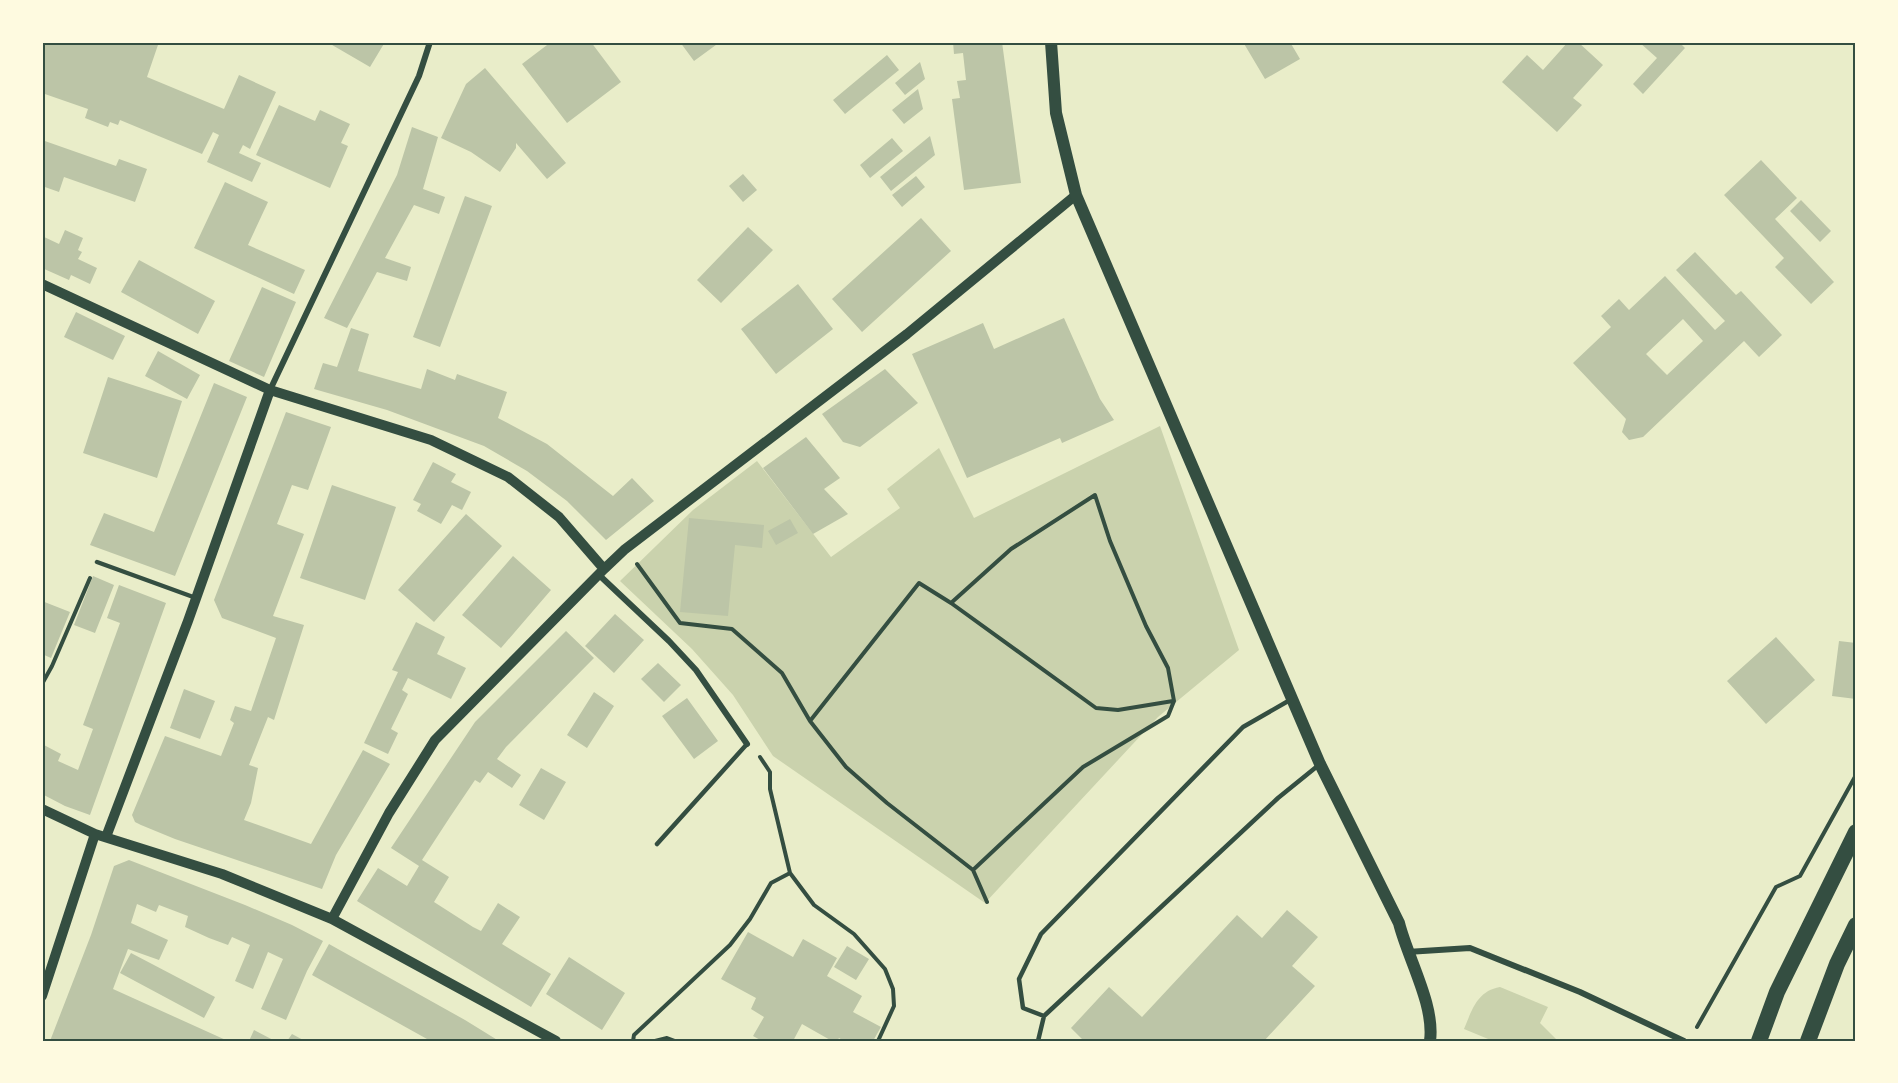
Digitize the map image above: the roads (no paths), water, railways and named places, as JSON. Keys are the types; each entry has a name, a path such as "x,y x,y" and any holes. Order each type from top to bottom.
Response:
{"highway":[{"path":"1759,1041 1777,992 1856,832"},
{"path":"1808,1041 1837,964 1856,925"}],"main road":[{"path":"1051,42 1056,113 1076,195 1320,764 1399,923 1407,952 1428,1007 1430,1041"}],"street":[{"path":"42,996 100,835 196,598 270,390 418,76 430,42"},
{"path":"332,919 389,813 435,740 601,572 624,550 907,334 1076,195"},
{"path":"42,284 270,390 431,440 508,477 559,517 601,572 696,670 747,744"},
{"path":"42,809 100,835 222,874 332,919 556,1041"},
{"path":"1407,952 1470,948 1580,992 1684,1041"}],"lane":[{"path":"97,561 196,598"},
{"path":"1044,1016 1023,1008 1019,979 1041,934 1244,727 1293,699"},
{"path":"657,844 747,744"},
{"path":"1038,1041 1044,1016 1278,798 1320,764"}]}
